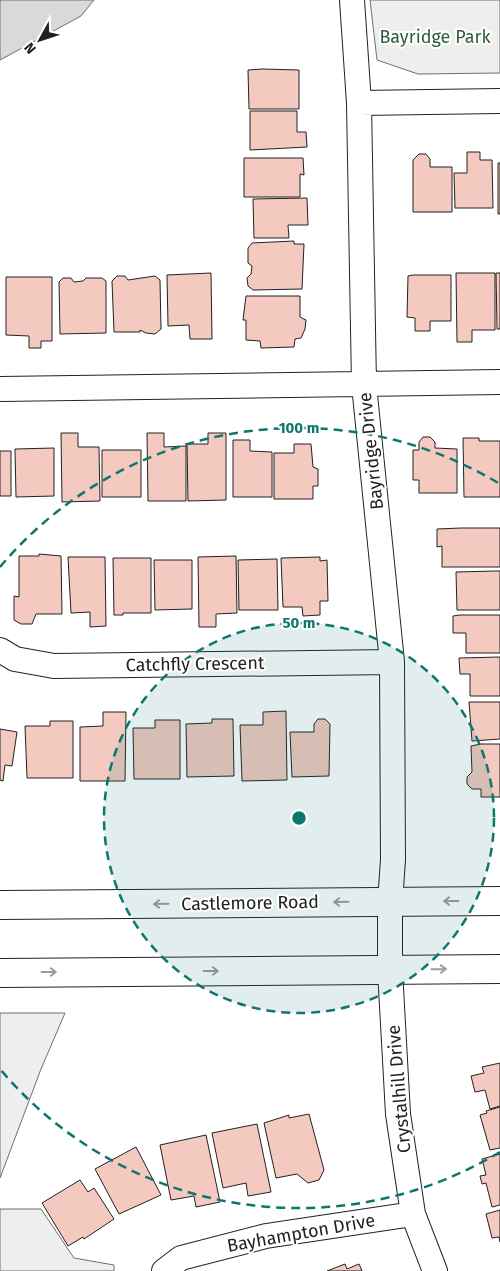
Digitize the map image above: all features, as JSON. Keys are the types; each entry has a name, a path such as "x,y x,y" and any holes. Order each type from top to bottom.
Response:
{"main road":[{"name":"Castlemore Road","path":"0,905 500,901"},
{"path":"0,972 500,969"}],"street":[{"name":"Bayridge Drive","path":"352,0 359,103 364,385 392,662 393,860 390,902"},
{"path":"359,103 500,101"},
{"path":"0,389 500,382"},
{"name":"Catchfly Crescent","path":"0,650 16,660 54,666 392,662"},
{"name":"Crystalhill Drive","path":"390,902 390,970 398,1114 413,1214 435,1271"},
{"name":"Bayhampton Drive","path":"164,1271 180,1258 266,1236 413,1214"}],"green space":[{"name":"Bayridge Park","path":"370,0 500,0 500,73 418,74 377,60"},
{"path":"0,1013 65,1013 41,1069 0,1178"},
{"path":"0,1209 41,1209 74,1258 114,1265 114,1271 0,1271"}],"shaded area":[{"path":"0,0 94,0 81,16 0,60"}],"building":[{"path":"248,70 299,70 299,109 249,109"},
{"path":"250,111 297,111 297,132 306,132 307,147 250,150"},
{"path":"467,152 480,152 480,160 492,160 493,208 455,208 454,173 467,173"},
{"path":"419,154 426,154 430,159 430,167 452,167 452,212 413,212 413,160"},
{"path":"244,158 303,158 304,175 300,174 300,197 244,197"},
{"path":"498,163 500,163 500,214 498,214"},
{"path":"307,198 308,225 288,225 289,238 254,238 253,199"},
{"path":"294,241 294,244 304,244 302,289 253,290 248,286 247,278 251,274 252,266 248,263 248,248 252,243"},
{"path":"211,273 212,339 190,339 189,325 168,326 167,275"},
{"path":"456,273 495,273 495,330 472,330 472,342 457,342"},
{"path":"496,273 500,273 500,329 497,329"},
{"path":"451,275 451,321 430,321 430,331 415,331 415,318 407,317 408,276"},
{"path":"117,276 125,276 128,280 155,276 160,280 161,329 155,334 140,330 140,332 114,332 112,281"},
{"path":"6,277 52,277 52,341 41,341 41,348 29,348 29,336 6,335"},
{"path":"63,278 71,278 74,282 83,281 86,278 102,278 106,281 106,333 60,334 59,282"},
{"path":"246,296 300,296 300,317 306,320 305,329 301,338 295,339 294,347 261,348 260,341 246,340 246,320 243,320"},
{"path":"61,433 78,433 78,447 99,447 100,501 62,502"},
{"path":"147,433 164,433 164,447 186,446 186,501 148,501"},
{"path":"208,433 226,433 226,500 188,501 187,444 208,444"},
{"path":"423,437 430,437 435,442 435,448 457,449 457,493 419,493 419,480 413,480 413,450 419,450 419,442"},
{"path":"463,438 479,438 479,441 500,441 500,497 464,497"},
{"path":"233,440 250,440 250,451 272,452 272,497 233,497"},
{"path":"294,444 311,444 313,467 318,469 318,486 313,486 313,499 274,499 274,453 294,453"},
{"path":"54,448 54,496 16,497 15,449"},
{"path":"102,450 141,450 141,497 102,497"},
{"path":"0,451 11,451 11,496 0,496"},
{"path":"500,528 500,567 442,567 442,546 437,547 437,529"},
{"path":"39,554 61,556 62,614 36,614 32,624 21,624 14,620 14,596 19,597 19,556 39,556"},
{"path":"236,556 237,613 216,614 216,627 199,627 198,557"},
{"path":"68,557 105,557 106,626 90,627 90,612 71,613"},
{"path":"320,557 320,561 327,560 328,601 320,601 320,615 303,616 302,607 283,607 281,558"},
{"path":"113,558 151,558 151,613 123,613 123,615 114,615"},
{"path":"277,559 278,610 239,610 238,560"},
{"path":"154,560 192,560 192,609 155,610"},
{"path":"500,571 500,610 457,610 456,572"},
{"path":"500,615 500,653 466,653 466,633 453,633 453,616"},
{"path":"500,657 500,696 470,696 470,674 460,674 459,658"},
{"path":"469,702 500,702 500,739 472,741"},
{"path":"286,711 287,780 242,781 240,725 263,725 263,712"},
{"path":"103,712 126,712 125,781 80,781 80,727 103,726"},
{"path":"212,719 233,719 234,776 187,777 186,724 212,723"},
{"path":"318,719 325,719 330,724 329,776 292,777 290,732 314,732 314,724"},
{"path":"155,720 180,720 180,779 134,779 133,728 155,728"},
{"path":"50,721 73,721 73,778 27,778 25,726 50,726"},
{"path":"0,729 17,732 12,766 5,765 3,781 0,780"},
{"path":"500,744 500,797 481,797 481,789 472,789 467,784 467,777 472,772 471,746"},
{"path":"500,1063 500,1106 490,1109 485,1090 475,1092 471,1076 484,1073 482,1067"},
{"path":"500,1107 500,1148 490,1150 480,1115"},
{"path":"309,1114 324,1170 319,1180 308,1183 297,1174 276,1178 264,1123 289,1115 289,1118"},
{"path":"257,1124 271,1192 248,1196 246,1183 223,1188 212,1133"},
{"path":"206,1135 220,1202 196,1207 194,1196 171,1200 160,1145"},
{"path":"136,1147 161,1195 119,1214 95,1169"},
{"path":"500,1154 500,1205 492,1207 486,1183 482,1184 480,1176 486,1175 482,1159"},
{"path":"80,1180 88,1192 94,1188 114,1219 84,1239 83,1237 68,1246 42,1203"},
{"path":"500,1210 500,1242 499,1237 492,1238 486,1214"},
{"path":"345,1264 347,1269 359,1264 362,1271 327,1271"}]}
